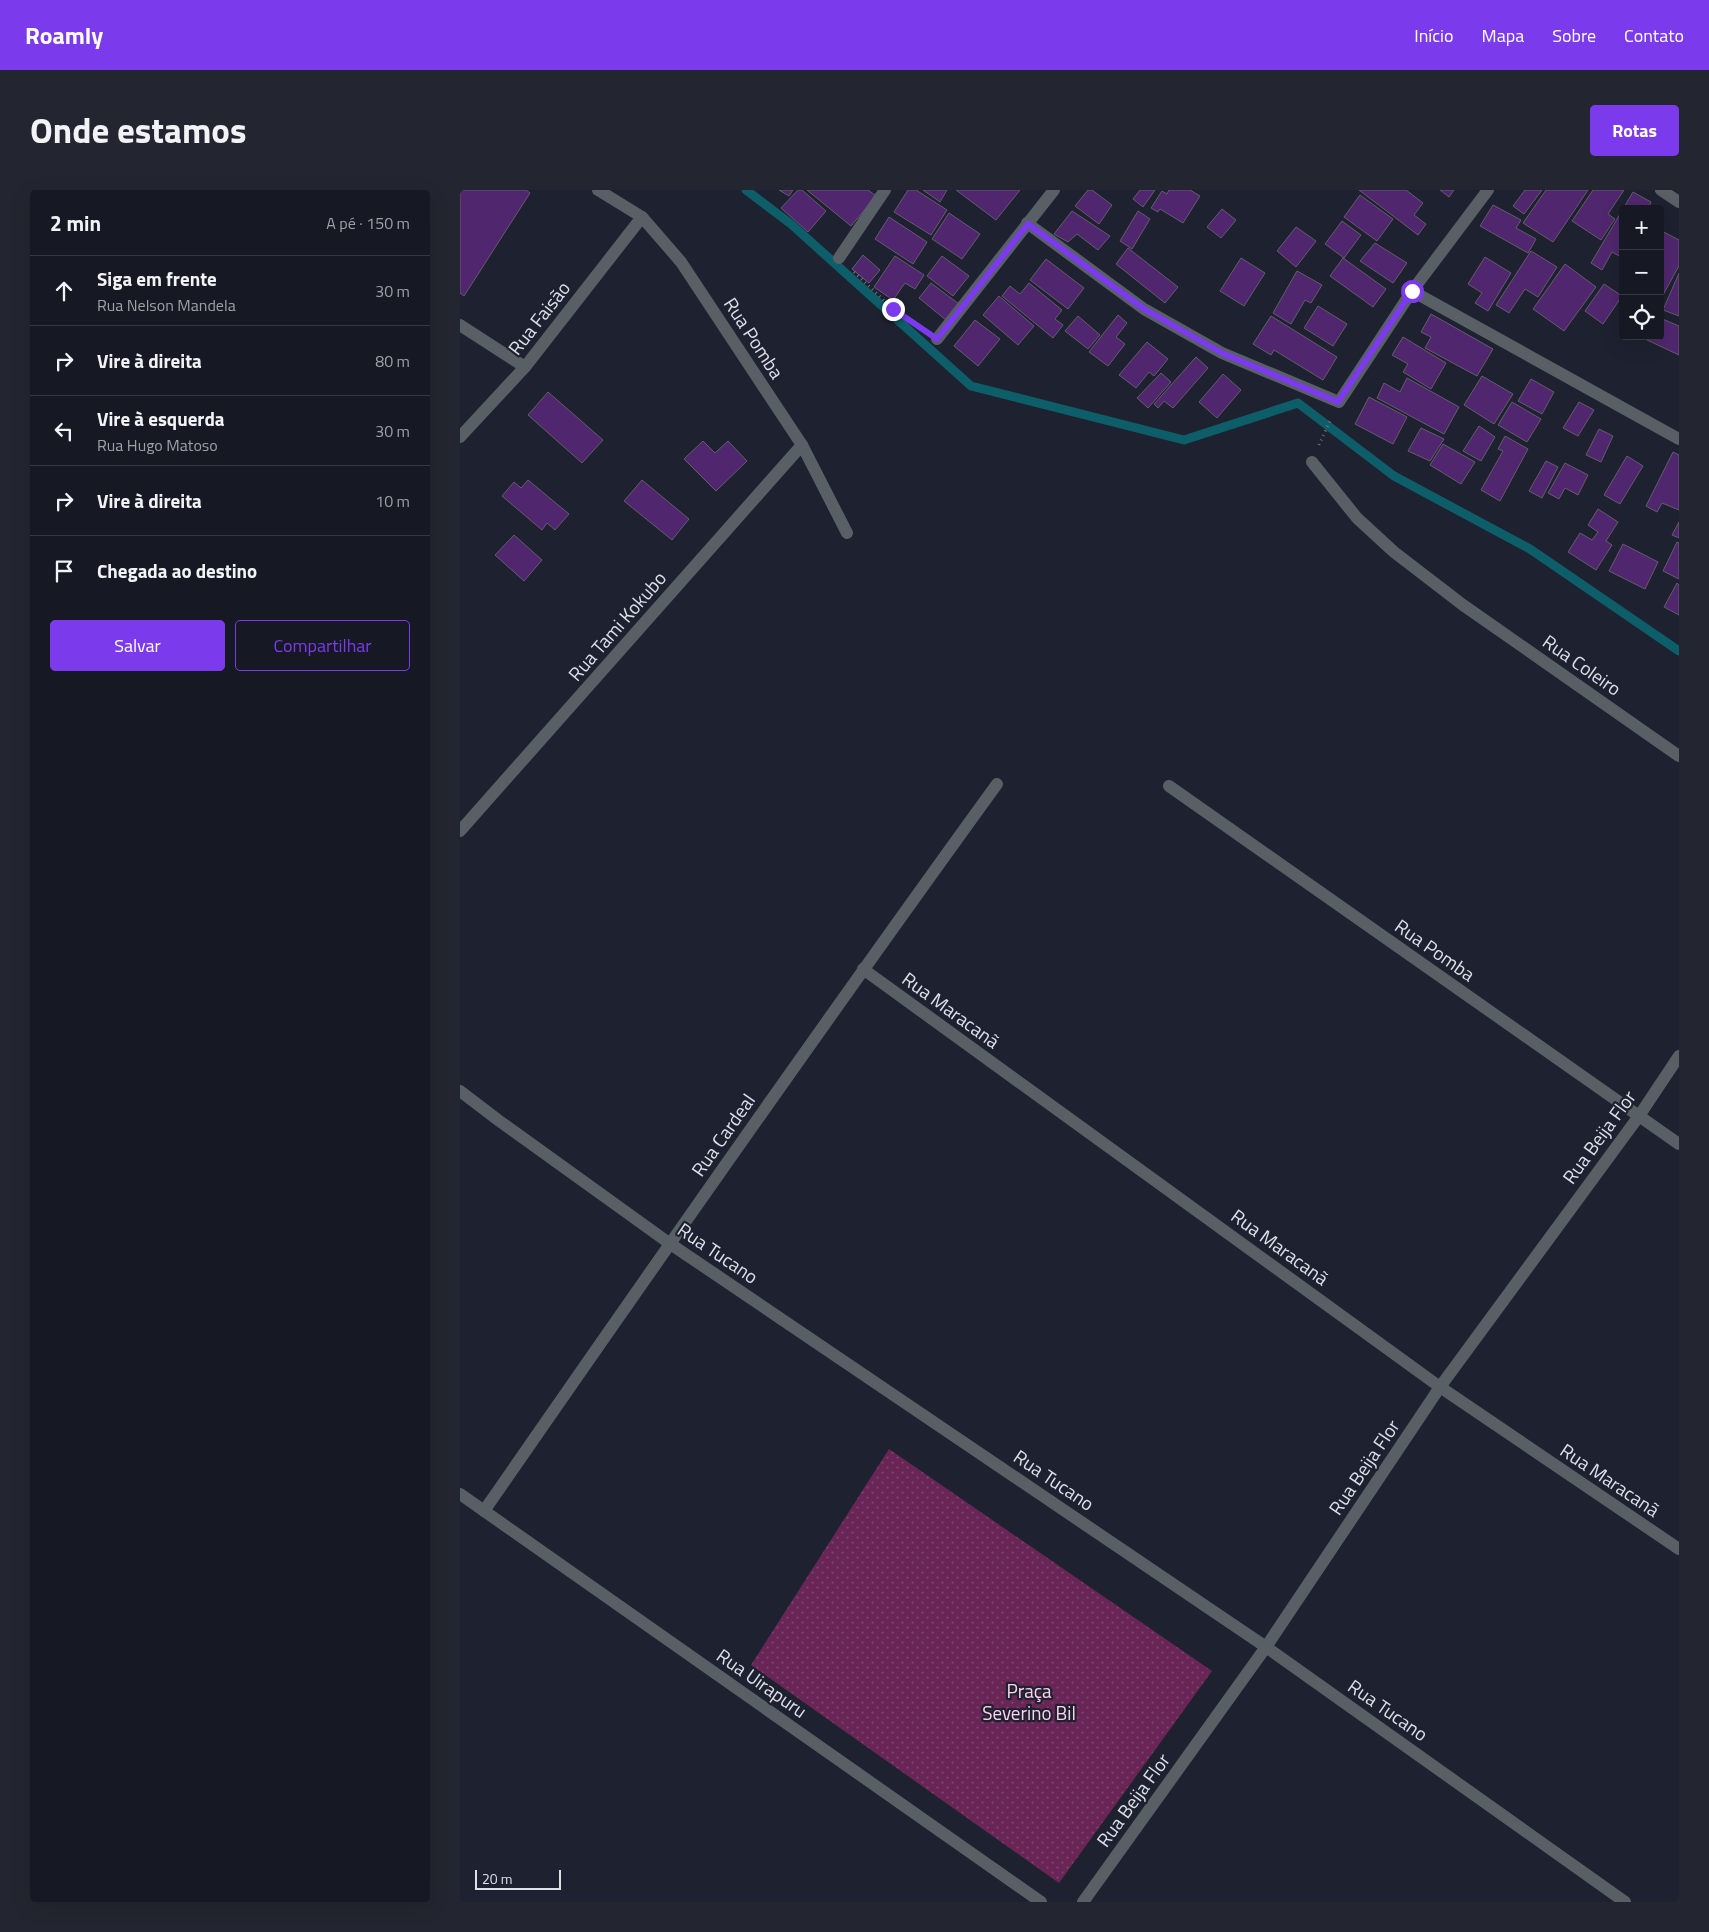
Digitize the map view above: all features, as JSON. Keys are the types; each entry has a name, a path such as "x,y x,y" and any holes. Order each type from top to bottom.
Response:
{"street":[{"name":"Rua Pomba","path":"598,190 642,217 681,262 802,444 847,533"},
{"path":"839,258 885,190"},
{"path":"937,339 1054,190"},
{"path":"1028,224 1144,309 1222,353 1338,402 1412,291 1488,190"},
{"path":"1660,190 1679,202"},
{"name":"Rua Faisão","path":"460,437 526,367 642,217"},
{"path":"1412,291 1679,439"},
{"path":"460,325 526,367"},
{"name":"Rua Tami Kokubo","path":"460,832 802,444"},
{"name":"Rua Coleiro","path":"1312,462 1357,518 1394,552 1463,604 1679,756"},
{"name":"Rua Cardeal","path":"484,1511 669,1243 997,784"},
{"name":"Rua Pomba","path":"1169,786 1679,1144"},
{"name":"Rua Maracanã","path":"863,969 1440,1387 1679,1549"},
{"name":"Rua Beija Flor","path":"1083,1902 1266,1647 1440,1387 1639,1116 1679,1056"},
{"name":"Rua Tucano","path":"460,1091 669,1243 1266,1647 1625,1902"},
{"name":"Rua Uirapuru","path":"460,1494 1041,1902"}],"path":[{"path":"839,258 893,309 937,339"},
{"path":"1312,462 1338,402"}],"green space":[{"name":"Praça Severino Bil","path":"889,1449 1212,1671 1059,1883 751,1665"}],"building":[{"path":"460,190 526,190 530,193 464,296 460,293"},
{"path":"779,190 793,190 789,196"},
{"path":"798,190 802,190 826,211 808,232 781,208"},
{"path":"807,190 868,190 876,196 851,226"},
{"path":"908,190 916,190 947,210 931,235 894,212"},
{"path":"923,190 947,190 940,202"},
{"path":"956,190 1020,190 996,220"},
{"path":"1088,190 1092,190 1112,205 1099,224 1075,206"},
{"path":"1140,190 1155,190 1143,207 1133,199"},
{"path":"1169,190 1190,190 1200,196 1183,223 1160,209 1158,212 1151,208 1162,191 1167,194"},
{"path":"1359,190 1406,190 1423,203 1414,215 1426,224 1418,235"},
{"path":"1440,190 1454,190 1449,197"},
{"path":"1525,190 1542,190 1524,214 1513,206"},
{"path":"1546,190 1588,190 1553,242 1523,223"},
{"path":"1593,190 1624,190 1608,214 1615,219 1601,240 1572,221"},
{"path":"1633,192 1651,202 1650,205 1625,205"},
{"path":"1360,195 1393,219 1377,241 1344,217"},
{"path":"1493,205 1521,220 1516,228 1536,239 1528,253 1480,226"},
{"path":"1222,209 1236,220 1221,238 1207,227"},
{"path":"1072,211 1110,236 1098,250 1077,234 1068,242 1054,234"},
{"path":"1138,211 1150,219 1132,249 1120,241"},
{"path":"949,213 980,234 962,259 932,239"},
{"path":"1619,216 1619,256 1612,252 1602,270 1591,263"},
{"path":"889,217 927,242 913,264 875,239"},
{"path":"1342,221 1361,235 1344,258 1325,244"},
{"path":"1296,227 1316,241 1296,267 1277,251"},
{"path":"1664,232 1679,240 1679,266 1664,293"},
{"path":"1375,243 1407,263 1393,283 1360,261"},
{"path":"1128,248 1178,287 1165,303 1116,264"},
{"path":"1531,251 1557,267 1538,297 1525,289 1509,313 1496,305"},
{"path":"863,255 880,270 869,283 852,269"},
{"path":"895,256 924,275 915,289 905,283 893,300 874,287"},
{"path":"942,256 969,276 953,296 927,276"},
{"path":"1485,257 1511,273 1488,311 1475,303 1482,293 1468,284"},
{"path":"1241,258 1265,273 1244,306 1220,291"},
{"path":"1343,258 1386,289 1373,307 1330,276"},
{"path":"1046,259 1084,288 1068,309 1030,280"},
{"path":"1565,264 1596,287 1564,331 1533,309"},
{"path":"1297,271 1322,285 1311,303 1305,300 1291,324 1273,313"},
{"path":"1679,273 1679,316 1664,310"},
{"path":"931,283 959,304 946,320 919,298"},
{"path":"1029,283 1062,310 1055,319 1063,325 1053,338 1002,296 1010,286 1020,294"},
{"path":"1604,284 1619,294 1619,300 1603,324 1585,311"},
{"path":"999,296 1034,326 1018,345 983,315"},
{"path":"1318,306 1347,324 1333,346 1304,328"},
{"path":"1431,314 1493,349 1477,376 1425,348 1431,337 1421,332"},
{"path":"1118,315 1127,323 1116,337 1125,344 1108,366 1089,352"},
{"path":"1078,316 1100,335 1088,349 1065,331"},
{"path":"1271,316 1337,357 1323,380 1274,350 1271,355 1253,344"},
{"path":"975,320 1000,339 978,366 954,346"},
{"path":"1664,320 1679,326 1679,355 1647,340 1664,340"},
{"path":"1403,337 1446,363 1431,389 1403,372 1408,364 1392,355"},
{"path":"1147,342 1168,359 1154,376 1149,372 1136,388 1119,375"},
{"path":"1196,357 1208,368 1173,408 1164,401 1158,408 1154,404"},
{"path":"1161,373 1171,382 1148,408 1137,398"},
{"path":"1223,374 1241,390 1217,418 1199,402"},
{"path":"1482,376 1513,394 1494,424 1464,405"},
{"path":"1407,378 1459,407 1444,434 1377,398 1384,383 1400,392"},
{"path":"1531,379 1554,392 1542,414 1518,401"},
{"path":"548,392 603,440 582,463 528,415"},
{"path":"1369,397 1407,417 1393,444 1355,424"},
{"path":"1512,402 1541,419 1527,442 1498,425"},
{"path":"1579,402 1594,410 1578,436 1563,428"},
{"path":"1479,426 1495,437 1481,461 1463,451"},
{"path":"1421,428 1444,439 1430,461 1408,451"},
{"path":"1599,429 1613,436 1601,462 1586,455"},
{"path":"1505,436 1528,449 1500,501 1481,490 1503,451 1498,449"},
{"path":"703,441 715,453 728,441 747,461 716,491 684,459"},
{"path":"1443,444 1475,462 1461,484 1430,465"},
{"path":"1673,452 1679,455 1679,510 1662,503 1657,512 1646,506"},
{"path":"1627,456 1643,466 1620,504 1604,495"},
{"path":"1546,461 1558,467 1542,498 1529,491"},
{"path":"1565,463 1588,475 1578,495 1565,488 1559,499 1548,493"},
{"path":"528,480 569,514 555,530 547,523 542,530 502,496 514,482 521,488"},
{"path":"642,480 689,519 672,540 624,501"},
{"path":"1598,509 1618,522 1606,541 1612,545 1596,570 1568,552 1580,533 1592,540 1598,532 1588,525"},
{"path":"1679,522 1679,538 1672,535"},
{"path":"514,535 542,560 524,581 495,555"},
{"path":"1677,542 1679,543 1679,579 1663,571"},
{"path":"1623,544 1658,562 1645,589 1609,571"},
{"path":"1677,583 1679,585 1679,615 1664,607"}],"waterway":[{"path":"746,190 791,224 971,386 1184,440 1298,403 1394,476 1530,549 1679,651"}],"route":[{"path":"893,309 937,339 1028,224 1144,309 1222,353 1338,402 1412,291"}]}
